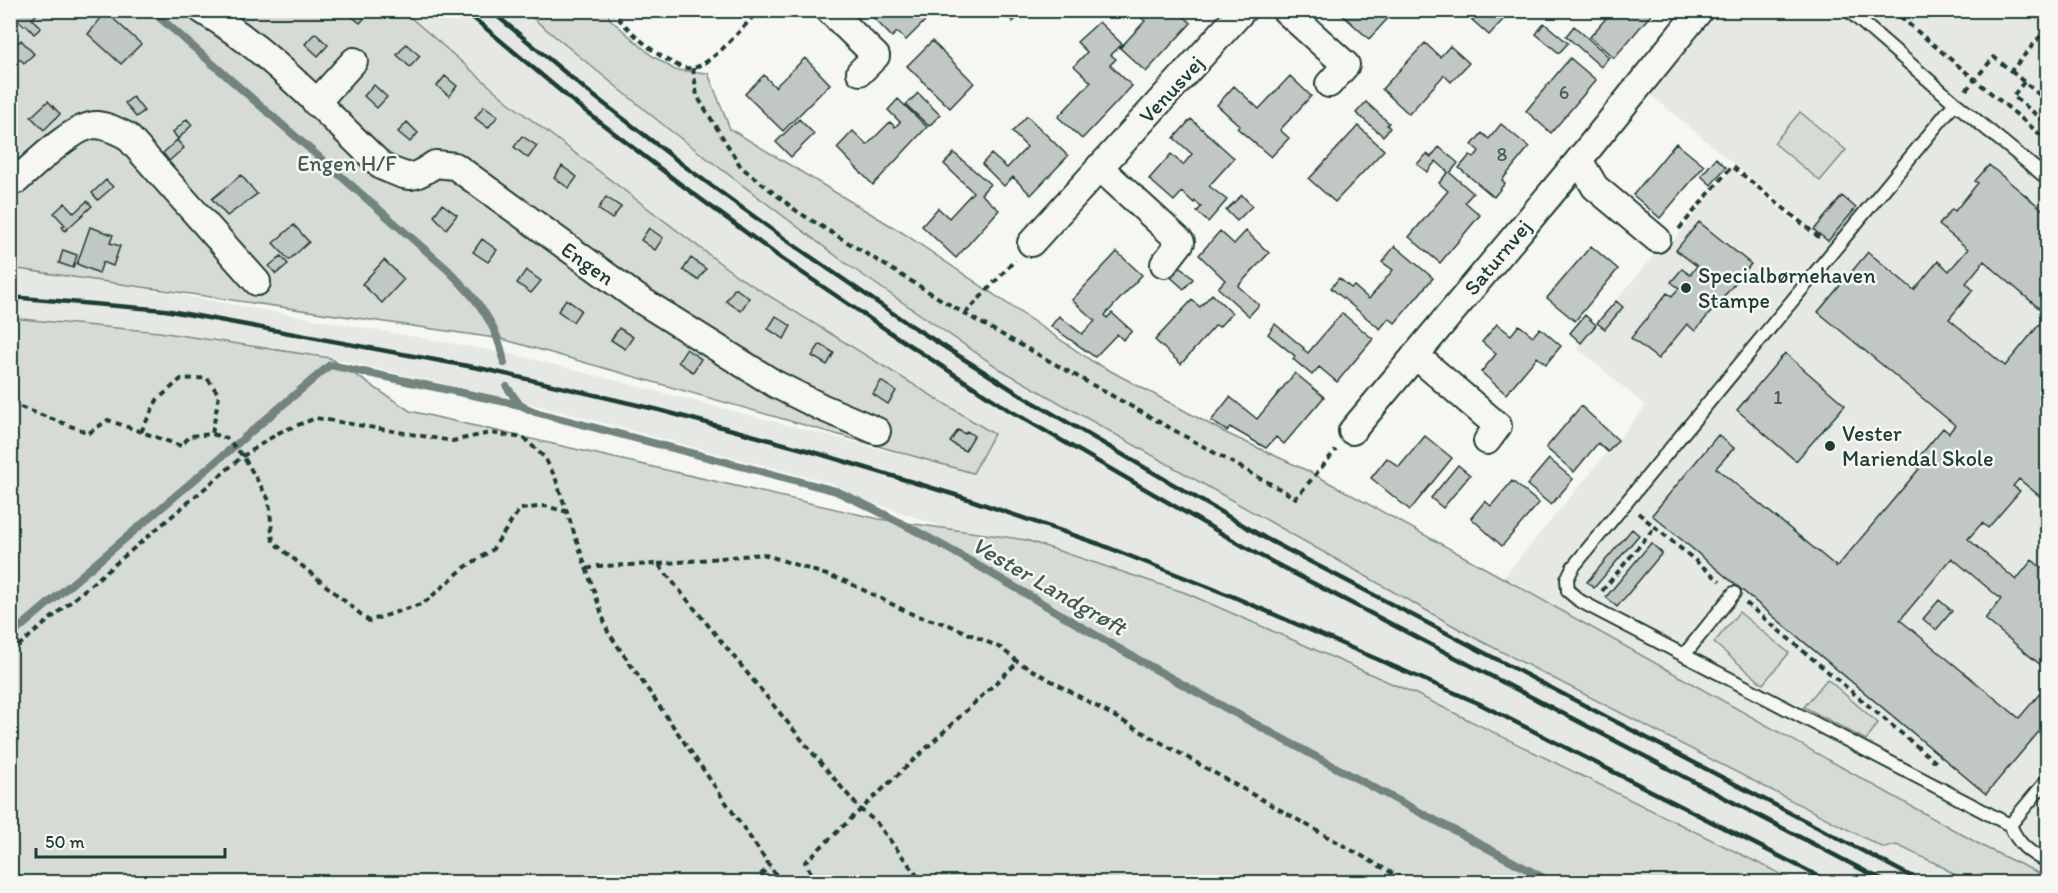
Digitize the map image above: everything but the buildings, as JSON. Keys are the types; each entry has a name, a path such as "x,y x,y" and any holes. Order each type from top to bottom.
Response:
{"street":[{"name":"Engen","path":"202,10 257,47 383,167 405,177 416,176 435,164 455,166 636,297 775,384 877,430"},
{"path":"830,10 876,56 860,72"},
{"name":"Venusvej","path":"1031,243 1243,10"},
{"path":"1285,10 1346,65 1329,84"},
{"name":"Saturnvej","path":"1352,431 1579,160 1700,10"},
{"path":"316,104 354,61"},
{"path":"10,182 17,180 77,130 95,125 113,128 127,136 257,282"},
{"path":"1579,160 1594,187 1657,239"},
{"path":"1099,167 1181,242 1164,264"},
{"path":"1415,355 1498,426 1487,441"}],"lane":[{"path":"1848,10 2048,179"},
{"path":"1956,103 1573,567 1567,579 1568,591 1590,606 1684,656 2010,825 2017,840 2030,853 2048,862"},
{"path":"1684,656 1734,593"},
{"path":"2010,825 2048,779"}],"path":[{"path":"611,10 620,21 667,61 680,67 693,68 716,55 759,10"},
{"path":"1892,10 2048,141"},
{"path":"2011,71 2048,27"},
{"path":"1975,80 1994,57 2048,102"},
{"path":"693,68 697,96 741,167 798,212 964,314 1296,498 1352,431"},
{"path":"2024,82 2013,96 2048,124"},
{"path":"1657,239 1665,245 1732,166 1834,250"},
{"path":"964,314 1031,243"},
{"path":"141,432 157,400 181,379 207,378 219,395 212,434"},
{"path":"10,405 90,433 108,420 181,446 190,436 212,434 226,438 243,456 269,500 273,542 369,621 424,603 464,568 492,550 520,509 545,506 568,512"},
{"path":"10,653 243,456 280,432 316,418 452,441 490,433 524,438 545,458 555,477 608,632 781,882"},
{"path":"1642,516 1946,771"},
{"path":"1590,606 1655,527"},
{"path":"587,569 598,566 658,564 763,554 845,581 914,615 949,625 1001,648 1018,662 1408,882"},
{"path":"658,564 860,809 876,822 922,882"},
{"path":"816,882 805,862 1018,662"},
{"path":"753,882 769,867"}],"shaded area":[{"path":"403,11 524,11 667,128 848,265 1000,369 1475,638 1884,848 1897,845 1941,866 1966,882 1797,882 1418,695 1186,593 1026,540 946,528 860,498 834,484 528,403 330,358 159,332 11,318 11,268 123,285 516,355 973,473 994,434 737,276 508,102"},
{"name":"Vester Mariendal Skole","path":"1720,11 2047,11 2047,877 1988,849 1503,578 1646,406 1577,348 1659,249 1664,252 1732,169 1798,224 1801,220 1650,94"}],"green space":[{"name":"Engen H/F","path":"11,11 403,11 508,102 737,276 994,434 973,473 502,339 11,268"},
{"path":"524,11 607,11 610,19 651,55 675,70 708,73 730,129 903,233 1092,361 1226,433 1308,471 1988,849 2047,877 2047,882 1966,882 1941,866 1897,845 1884,848 1475,638 1000,369 848,265 667,128"},
{"path":"1800,112 1846,150 1820,181 1774,143"},
{"path":"10,318 159,332 330,358 410,411 879,519 1026,540 1186,593 1418,695 1797,882 11,882"},
{"path":"1739,612 1789,653 1763,684 1714,643"},
{"path":"1827,679 1878,723 1866,740 1804,707"}],"waterway":[{"name":"Vester Landgrøft","path":"151,10 447,269 476,300 491,323 504,363"},
{"path":"10,636 330,365 520,405"},
{"name":"Vester Landgrøft","path":"507,387 520,405 535,412 836,491 913,529 1240,716 1551,882"}],"railway":[{"path":"464,10 575,103 782,259 1009,410 1257,554 1886,882"},
{"path":"490,10 585,89 687,168 907,323 1019,394 1265,538 1922,882"},
{"path":"10,297 165,310 484,369 659,410 810,451 962,497 1099,544 1234,597 1478,703 1830,882"}],"place":[{"name":"Specialbørnehaven Stampe","path":"1686,288"},
{"name":"Vester Mariendal Skole","path":"1830,446"}]}
